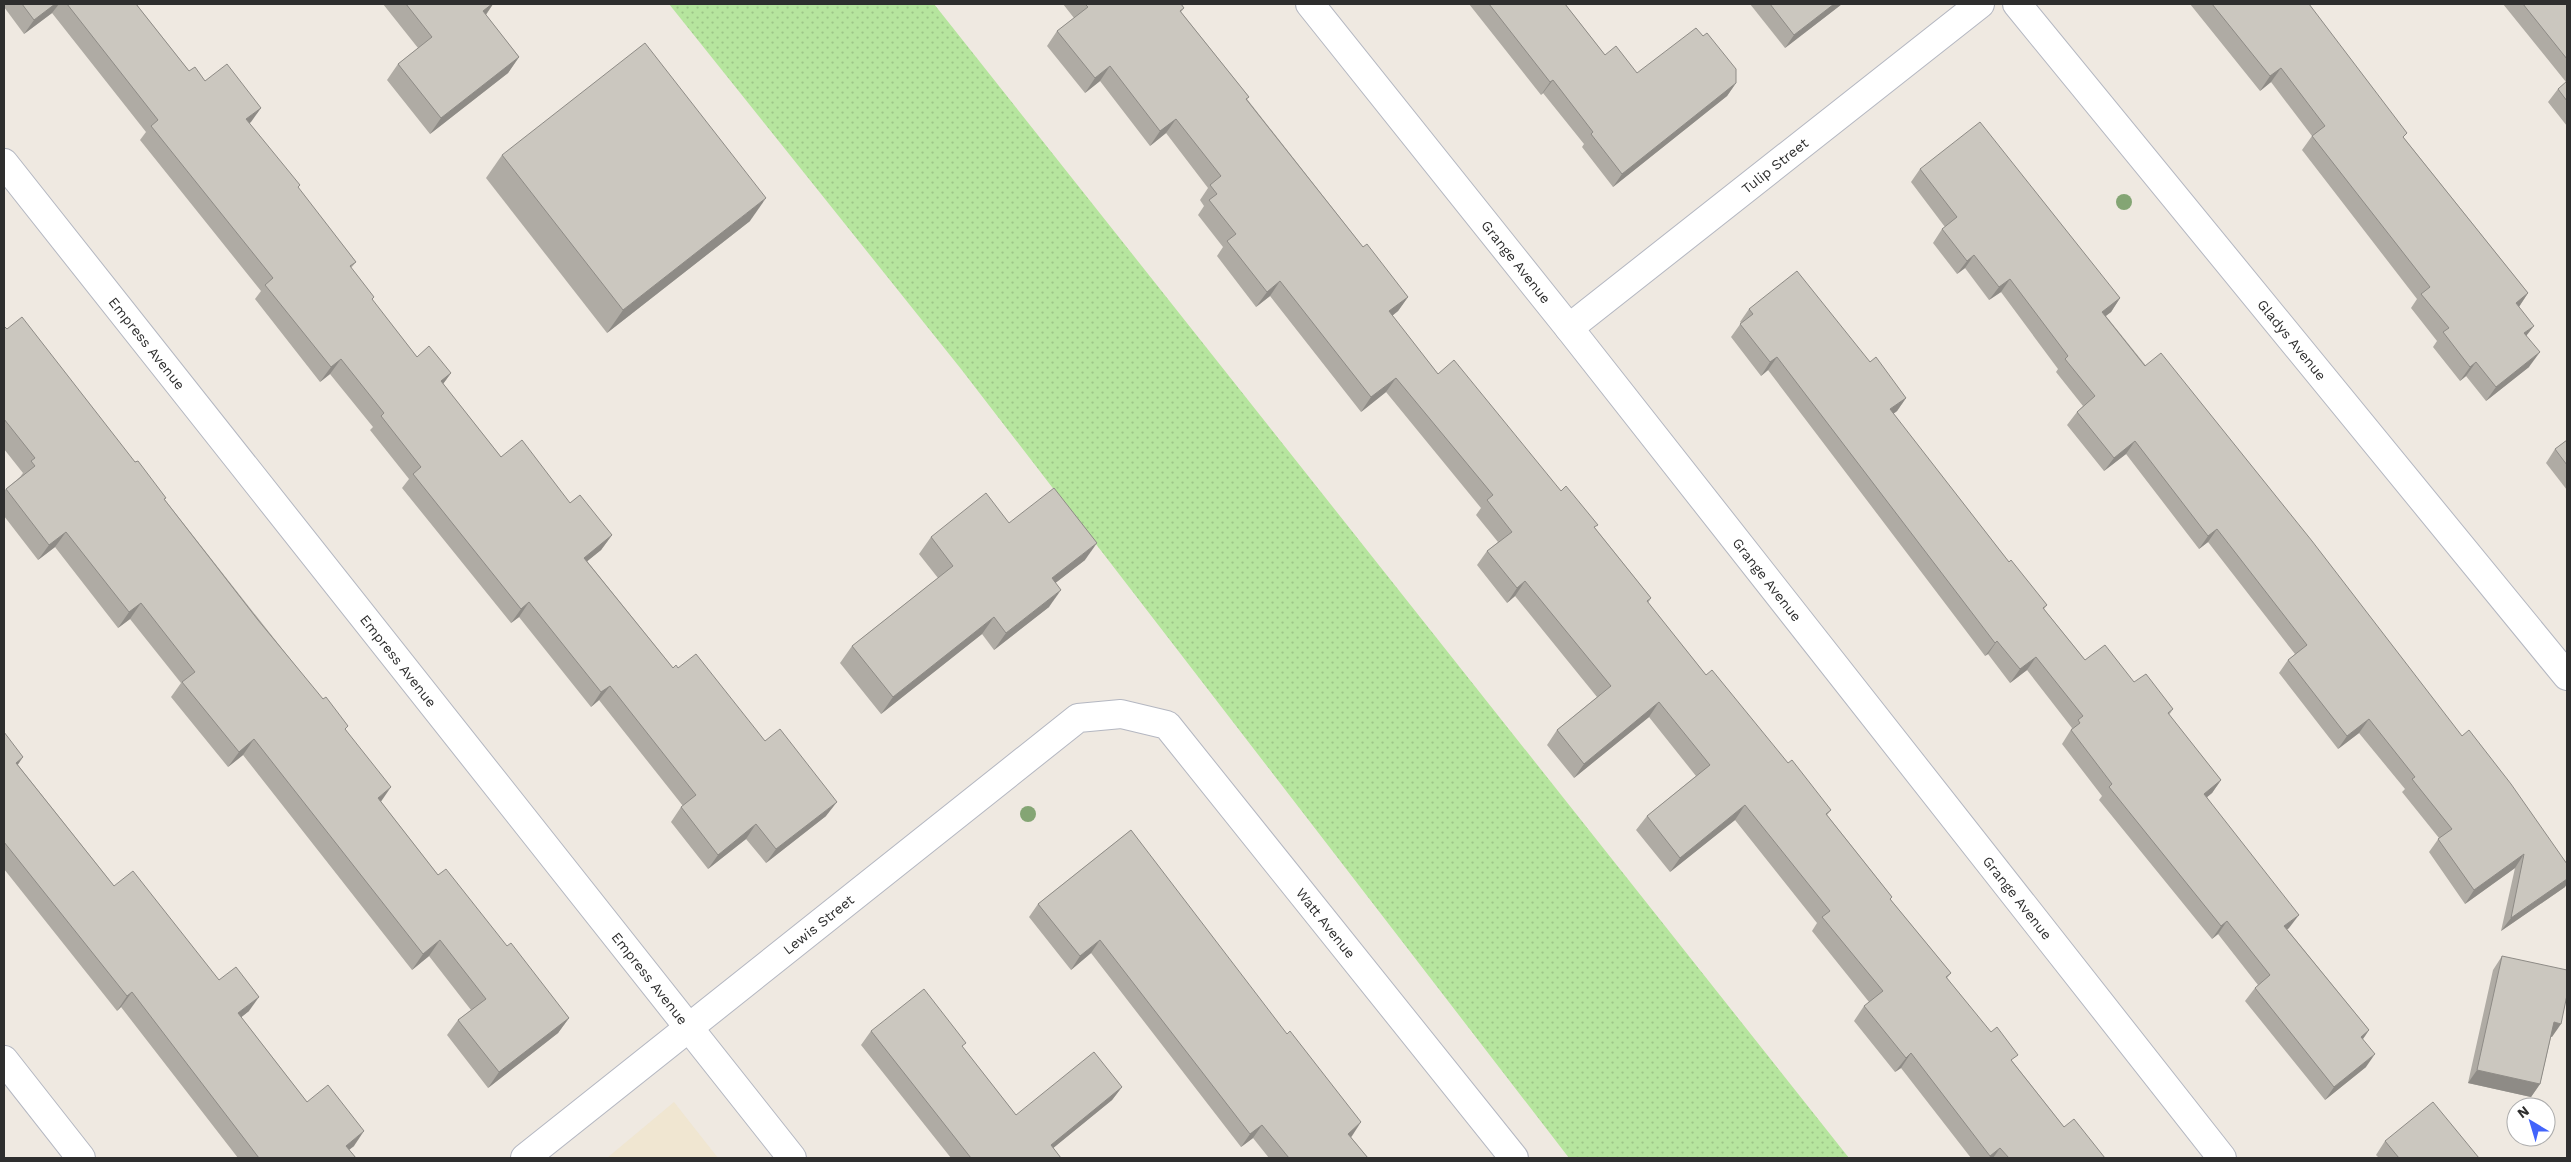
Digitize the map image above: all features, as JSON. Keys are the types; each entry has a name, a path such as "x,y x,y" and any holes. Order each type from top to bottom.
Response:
{"street":[{"name":"Grange Avenue","path":"1310,4 1570,328 2222,1158"},
{"name":"Tulip Street","path":"1570,328 1980,4"},
{"name":"Gladys Avenue","path":"2017,4 2567,676"},
{"name":"Empress Avenue","path":"4,163 792,1158"},
{"name":"Lewis Street","path":"525,1158 688,1026 1078,718 1121,714"},
{"name":"Watt Avenue","path":"1121,714 1167,724 1514,1158"},
{"path":"4,1060 81,1158"}],"shaded area":[{"path":"674,1102 718,1158 607,1158"}],"green space":[{"path":"669,4 934,4 1849,1158 1569,1158 961,369"}],"building":[{"path":"22,4 55,4 34,20"},
{"path":"67,4 136,4 189,71 195,67 205,81 227,64 261,108 246,119 300,185 298,187 356,262 350,266 374,297 372,299 417,357 429,346 451,373 441,381 501,457 522,440 570,503 580,495 612,535 584,558 673,668 676,665 678,668 696,654 765,741 780,729 837,802 776,849 756,824 718,855 681,807 696,795 610,686 601,692 529,602 521,609 413,474 421,467 381,416 384,413 341,359 331,367 265,285 273,278 151,126 158,120"},
{"path":"406,4 492,4 483,11 519,57 441,118 398,64 432,37"},
{"path":"1085,4 1181,4 1184,8 1180,11 1249,97 1246,99 1363,247 1367,244 1408,297 1389,311 1438,374 1454,360 1561,491 1566,486 1598,525 1594,527 1651,598 1647,601 1706,675 1712,670 1788,763 1792,760 1831,810 1826,814 1892,897 1890,899 1951,973 1946,977 1991,1032 1997,1027 2018,1055 2011,1060 2064,1127 2074,1119 2105,1158 2009,1158 2000,1148 1990,1156 1911,1053 1906,1058 1864,1006 1883,991 1822,917 1830,911 1745,805 1680,858 1647,816 1710,765 1659,702 1584,764 1557,730 1611,686 1525,581 1517,588 1487,551 1512,532 1487,500 1493,495 1396,378 1371,397 1280,281 1267,292 1227,241 1236,234 1209,200 1217,194 1210,185 1221,176 1176,119 1160,131 1110,66 1095,78 1057,31 1088,7"},
{"path":"1489,4 1565,4 1605,55 1616,46 1637,73 1696,28 1703,36 1707,33 1736,69 1736,83 1622,174 1553,80 1550,82"},
{"path":"1770,4 1834,4 1794,35"},
{"path":"2212,4 2309,4 2407,133 2403,137 2528,293 2516,303 2534,326 2524,333 2540,352 2496,387 2476,362 2470,367 2443,332 2449,328 2421,294 2430,287 2312,136 2325,126 2281,68 2270,76"},
{"path":"2523,4 2567,4 2567,59"},
{"path":"645,43 766,198 623,310 502,155"},
{"path":"2567,81 2567,101 2558,89"},
{"path":"1980,122 2120,298 2102,312 2145,366 2161,353 2312,541 2462,736 2469,730 2511,784 2567,864 2567,879 2511,918 2524,854 2474,890 2438,839 2452,829 2412,779 2415,777 2369,719 2347,736 2288,660 2307,645 2217,529 2208,536 2135,441 2114,458 2077,412 2095,396 2065,359 2068,356 2010,279 1999,287 1974,255 1967,261 1942,229 1957,217 1920,169"},
{"path":"1797,271 1870,362 1876,357 1906,398 1890,409 2009,562 2011,560 2047,605 2043,608 2085,660 2105,645 2134,682 2146,674 2173,709 2168,713 2221,780 2204,794 2299,915 2284,926 2369,1030 2361,1037 2375,1054 2334,1087 2255,988 2270,975 2227,921 2221,926 2109,787 2112,784 2071,730 2080,723 2078,720 2083,716 2036,657 2020,669 1997,641 1995,643 1777,357 1770,362 1740,324 1753,314 1749,309"},
{"path":"22,317 135,462 138,461 166,498 164,499 258,620 323,699 326,697 348,726 345,729 391,787 378,798 438,875 446,869 507,946 511,943 569,1018 499,1072 458,1020 486,999 440,940 423,954 254,739 239,752 182,682 195,672 141,603 129,612 66,532 49,545 6,489 35,466 31,461 35,458 4,419 4,326 7,329"},
{"path":"2567,440 2567,465 2555,449"},
{"path":"1054,488 1097,543 1052,578 1061,590 1006,633 994,617 893,697 852,646 953,566 931,537 986,493 1009,523"},
{"path":"4,732 23,757 16,763 114,886 133,871 219,980 236,967 259,997 238,1013 307,1102 328,1085 364,1131 346,1146 356,1158 259,1158 132,992 127,996 4,842"},
{"path":"1131,830 1287,1034 1290,1031 1361,1122 1348,1134 1368,1158 1289,1158 1262,1125 1250,1134 1100,940 1080,956 1038,904"},
{"path":"2502,956 2567,970 2567,995 2561,1024 2554,1022 2540,1084 2477,1070"},
{"path":"924,989 966,1043 962,1046 1016,1115 1094,1052 1122,1087 1051,1145 1061,1158 971,1158 871,1031"},
{"path":"2433,1102 2479,1158 2399,1158 2385,1141"}]}
